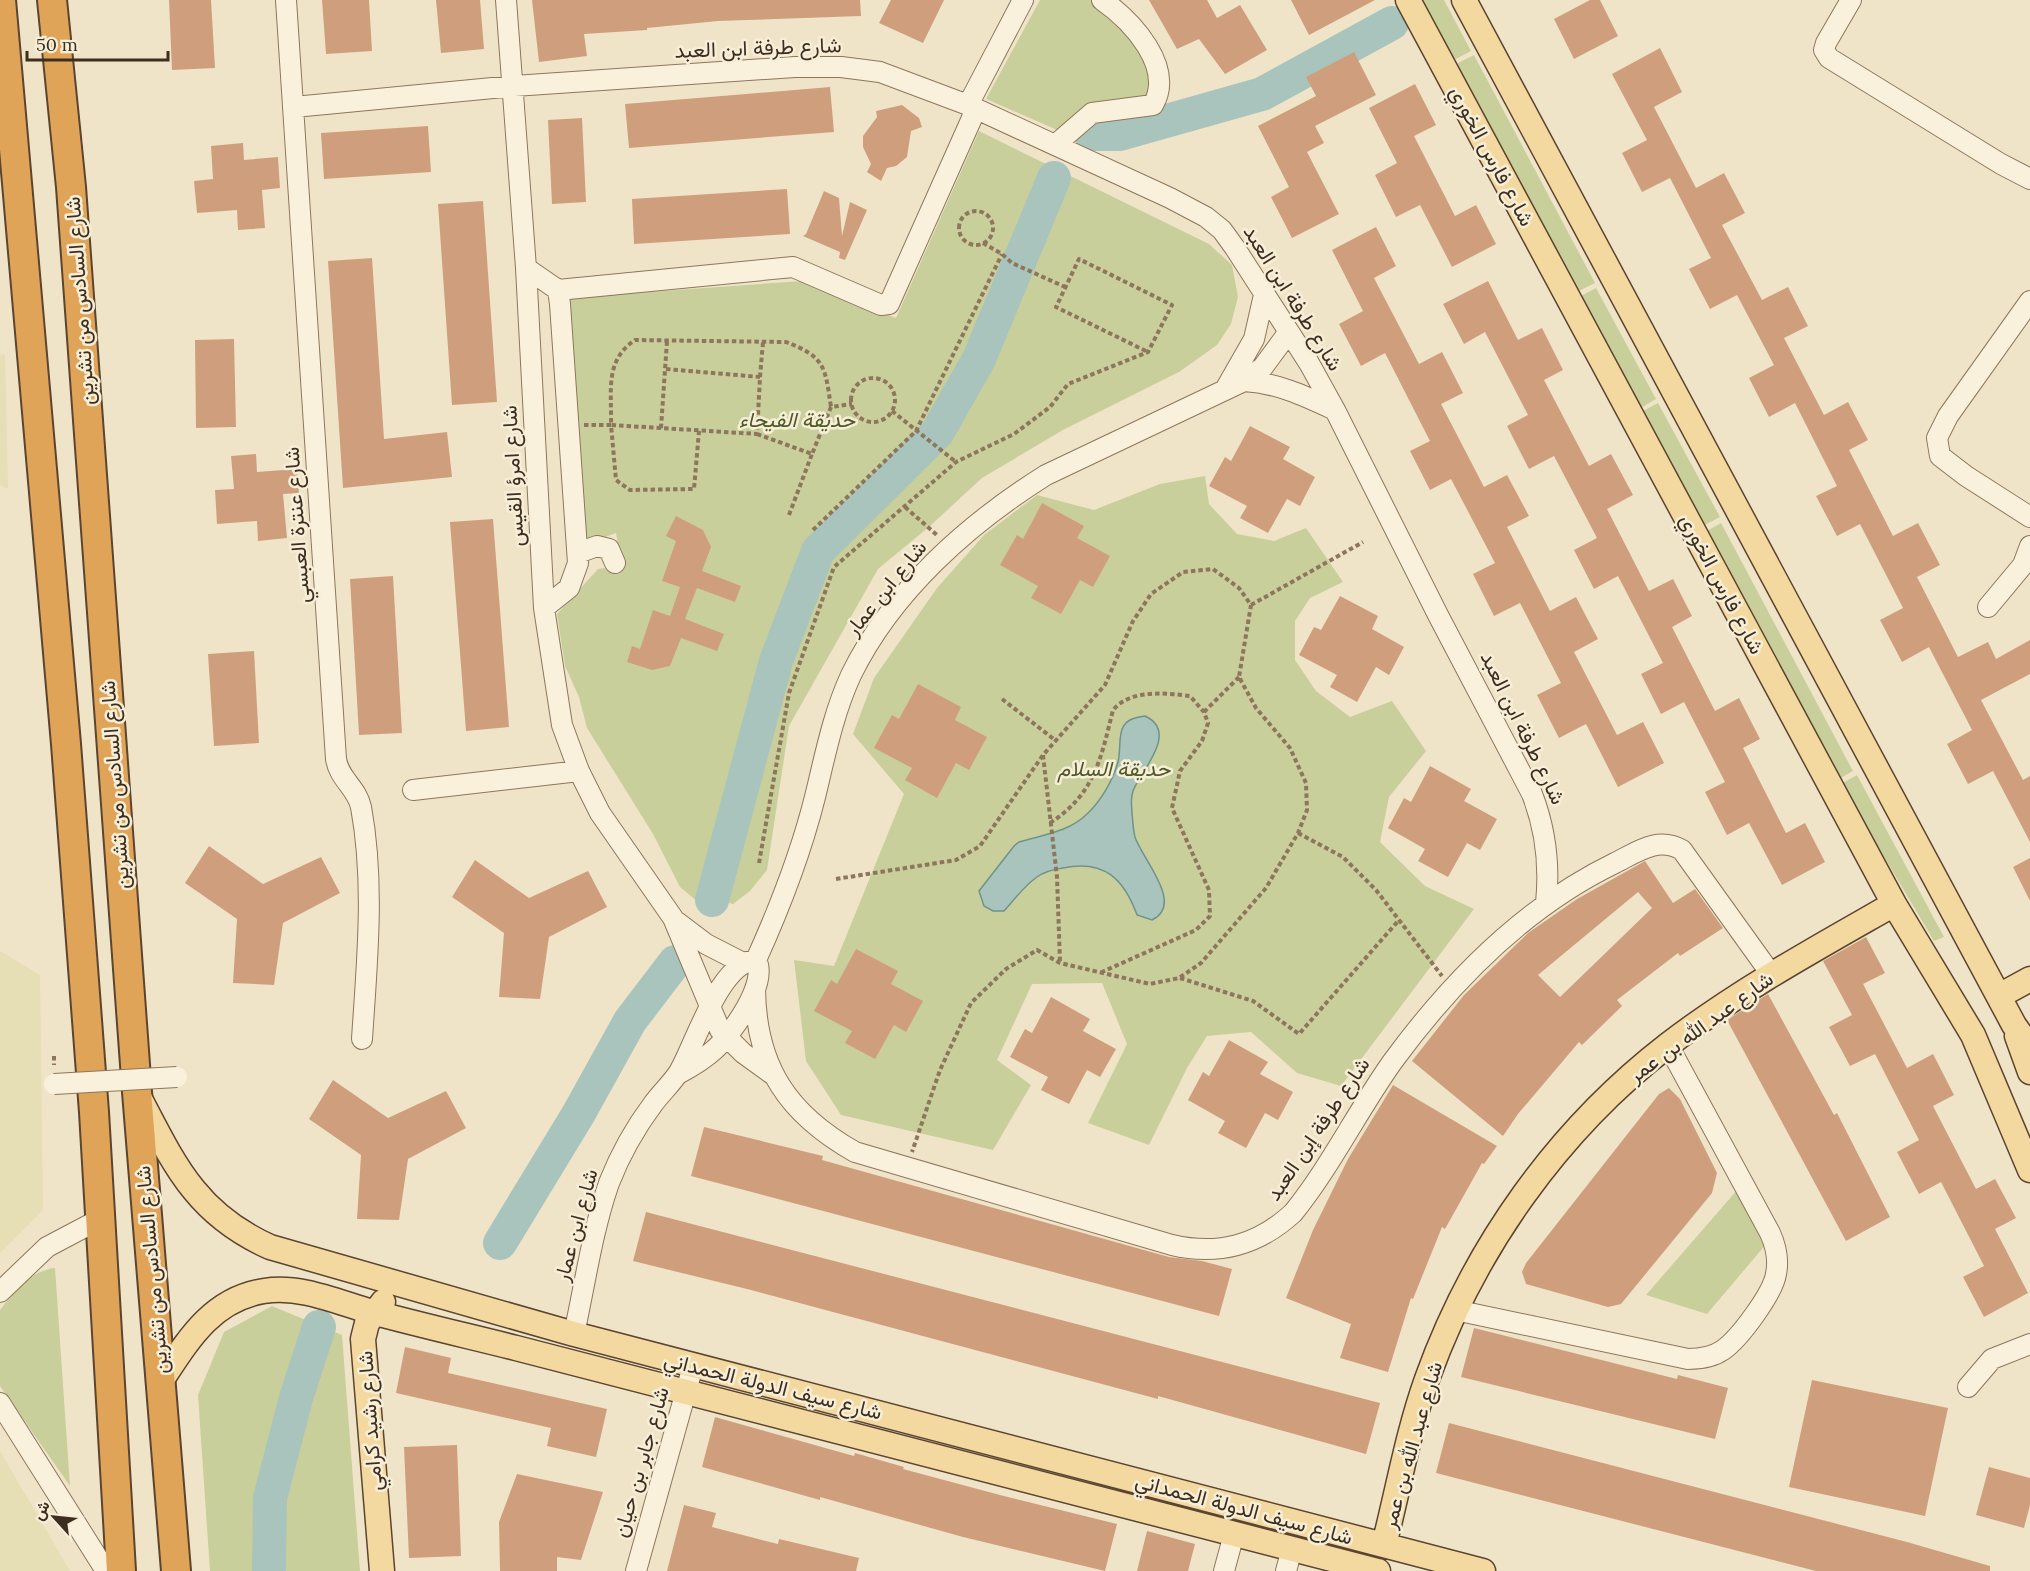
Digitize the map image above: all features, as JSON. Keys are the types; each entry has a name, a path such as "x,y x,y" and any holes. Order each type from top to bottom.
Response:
{"highway":[{"path":"1,0 66,744 102,1218 121,1571"},
{"name":"شارع السادس من تشرين","path":"52,0 71,186 137,1092 176,1571"}],"main road":[{"name":"شارع فارس الخوري","path":"1408,0 1894,904 1973,1035 2030,1170"},
{"path":"1467,1 1999,996 2013,1025 2030,1072"},
{"name":"شارع عبد الله بن عمر","path":"1384,1545 1427,1380 1455,1310 1512,1211 1546,1165 1592,1114 1668,1045 1771,974 1894,904"},
{"path":"1999,996 2030,979"},
{"path":"2013,1025 2030,1048"},
{"path":"1973,1035 2030,1127"},
{"name":"شارع سيف الدولة الحمداني","path":"137,1092 178,1172 203,1204 234,1229 270,1247 404,1287 693,1366 1483,1571"},
{"name":"شارع رشيد كرامي","path":"382,1571 363,1339 367,1323 373,1312 388,1296 404,1287"},
{"name":"شارع سيف الدولة الحمداني","path":"161,1381 201,1323 214,1311 245,1295 280,1289 297,1290 373,1312 1234,1534 1289,1560 1378,1571"}],"street":[{"name":"شارع عنترة العبسي","path":"286,0 336,759 339,774 360,804 368,890 369,914 362,1039"},
{"name":"شارع امرؤ القيس","path":"506,0 526,268 544,608 556,701 579,771 600,813 673,918"},
{"path":"526,268 558,290 793,267 881,305 889,304 972,107 1023,0"},
{"path":"1055,146 1092,113 1153,105 1160,93 1157,64 1145,45 1113,8 1102,0"},
{"path":"1851,0 1826,43 1824,50 1829,58 2001,164 2030,178"},
{"name":"شارع طرفة ابن العبد","path":"294,107 514,86 795,67 841,67 880,72 972,107 1170,198 1206,217 1222,230 1309,363 1532,794 1545,836 1548,858 1546,903"},
{"path":"544,608 568,588 577,570 578,553 558,290"},
{"path":"1226,389 1254,339 1264,295"},
{"path":"2030,300 1948,416 1937,438 1940,456 1966,476 2030,517"},
{"name":"شارع ابن عمار","path":"574,1334 602,1207 610,1182 641,1121 678,1074 710,1005 728,978 749,961 773,924 800,850 825,752 851,675 889,616 949,549 988,515 1046,475 1244,381 1263,367 1288,333"},
{"path":"1244,381 1268,383 1290,389 1335,410"},
{"path":"578,553 597,546 609,549 615,563"},
{"path":"1989,607 2023,565 2030,546"},
{"path":"413,790 579,771"},
{"name":"شارع طرفة إبن العبد","path":"673,918 720,1030 726,1038 772,1074 807,1120 830,1138 855,1152 1172,1245 1204,1250 1237,1246 1267,1234 1293,1213 1393,1062 1451,989 1546,903 1583,878 1657,843 1674,845 1688,856 1771,974"},
{"path":"673,918 706,944 749,961"},
{"name":"شارع ابن عمار","path":"678,1074 703,1059 726,1038 755,989 760,971 749,961"},
{"name":"شارع طرفة إبن العبد","path":"755,989 758,1033 772,1074"},
{"path":"1455,1310 1688,1359 1715,1354 1737,1336 1773,1287 1777,1252 1770,1233 1668,1045"},
{"path":"54,1084 177,1077"},
{"path":"0,1292 47,1247 102,1218"},
{"path":"1968,1387 1992,1359 2030,1344"},
{"name":"شارع جابر بن حيان","path":"636,1571 693,1366"},
{"path":"0,1403 106,1571"},
{"path":"1224,1571 1234,1534"}],"path":[{"path":"983,243 991,235 993,224 986,214 969,212 959,224 960,234 967,243 983,243 1012,263 1065,287"},
{"path":"813,530 916,431 1002,254"},
{"path":"759,863 789,693 834,567 856,545 905,507 956,462 1014,434 1050,407 1068,384 1148,352 1172,305 1079,259 1056,307 1148,352"},
{"path":"699,431 694,489 630,490 616,480 611,425 613,363 622,349 634,340 786,342 805,349 824,367 831,407 789,515"},
{"path":"661,428 667,340"},
{"path":"758,434 763,342"},
{"path":"666,369 760,377"},
{"path":"870,378 883,381 893,391 895,397 892,411 887,417 873,422 859,417 852,404 854,390 870,378"},
{"path":"831,407 852,404"},
{"path":"892,411 936,449 956,462"},
{"path":"569,427 611,425 758,434 812,454"},
{"path":"905,507 930,526 949,549"},
{"path":"1251,605 1363,542"},
{"path":"836,879 956,860 980,846 1042,755 1104,685 1133,621 1151,594 1183,572 1213,568 1239,588 1251,605 1239,677 1204,712"},
{"path":"907,1167 940,1070 970,1003 1005,969 1037,950 1060,963 1150,984 1179,978 1201,963 1266,888 1298,833 1307,810 1306,783 1290,748 1256,708 1239,677"},
{"path":"1050,825 1068,812 1096,773 1113,710 1120,702 1159,693 1190,696 1204,712 1208,723 1202,741 1180,771 1172,808 1209,890 1210,915 1196,930 1101,972"},
{"path":"1002,699 1055,740"},
{"path":"1042,755 1057,877 1060,963"},
{"path":"1298,833 1343,857 1376,890 1451,989"},
{"path":"1179,978 1253,1001 1299,1034 1399,920"}],"shaded area":[{"path":"5,354 8,489 0,485 0,355"},
{"path":"0,951 40,975 43,1210 0,1253"},
{"path":"0,1451 70,1571 0,1571"}],"green space":[{"path":"1040,0 1095,0 1117,21 1148,62 1152,95 1064,133 986,99"},
{"path":"1422,0 1444,0 1471,51 1454,60"},
{"path":"1474,55 1595,283 1577,292 1456,64"},
{"name":"حديقة الفيحاء","path":"979,131 1209,244 1232,265 1238,297 1231,324 1217,345 1179,372 1063,430 982,478 930,526 878,569 789,726 767,870 750,891 733,904 722,901 790,657 824,572 800,563 760,674 710,880 698,902 680,887 653,834 587,728 579,697 565,666 557,614 598,569 622,566 616,533 583,545 564,298 802,281 896,318"},
{"path":"1596,288 1656,399 1639,409 1579,297"},
{"path":"1658,403 1720,517 1703,526 1641,412"},
{"name":"حديقة السلام","path":"1205,476 1209,504 1237,534 1274,541 1306,528 1343,582 1310,598 1295,621 1295,660 1316,691 1350,717 1392,701 1426,751 1389,797 1380,842 1425,886 1474,909 1341,1086 1297,1073 1251,1032 1207,1036 1187,1068 1149,1145 1088,1123 1127,1044 1102,983 1032,984 997,1060 1031,1085 993,1150 841,1115 806,1061 794,960 834,966 904,794 853,734 874,678 937,588 984,535 1037,495 1094,510 1160,484"},
{"path":"1721,523 1853,771 1837,780 1705,532"},
{"path":"1857,775 1944,937 1934,941 1841,784"},
{"path":"1738,1189 1773,1236 1707,1314 1646,1295"},
{"path":"55,1268 70,1486 0,1386 0,1310 17,1289 31,1278 38,1273"},
{"path":"272,1306 342,1335 360,1571 210,1571 198,1395 224,1332"}],"water":[{"path":"1145,716 1155,723 1159,732 1158,742 1155,752 1133,791 1131,800 1133,828 1139,846 1163,893 1164,903 1161,913 1152,920 1137,915 1126,891 1119,882 1101,869 1090,866 1052,870 1040,875 1023,889 1004,911 993,911 984,906 979,891 1014,846 1019,842 1072,825 1092,809 1106,790 1116,769 1123,726 1135,718"}],"building":[{"path":"169,0 211,0 215,68 172,70"},
{"path":"322,0 369,0 372,51 326,54"},
{"path":"436,0 480,0 484,49 441,53"},
{"path":"532,0 860,0 861,16 718,21 647,28 647,30 584,34 587,56 539,62"},
{"path":"891,0 944,0 923,43 879,23"},
{"path":"1149,0 1207,0 1217,18 1240,5 1267,50 1225,74 1199,39 1177,49"},
{"path":"1291,0 1375,0 1309,35"},
{"path":"1590,0 1600,0 1618,36 1574,59 1554,19"},
{"path":"1660,48 1682,92 1654,107 1696,188 1724,173 1745,213 1722,225 1762,300 1788,287 1808,326 1784,338 1824,415 1848,402 1868,440 1849,450 1893,536 1918,523 1940,565 1917,577 1958,657 1988,642 1996,659 2030,640 2030,674 1981,700 2023,780 2030,776 2030,842 1993,771 1968,784 1947,744 1972,730 1929,647 1902,662 1880,620 1903,608 1860,524 1837,536 1816,496 1837,486 1795,403 1769,417 1749,378 1774,365 1737,295 1710,309 1689,269 1711,258 1670,178 1642,192 1622,153 1647,140 1612,74"},
{"path":"1354,52 1376,95 1315,126 1324,143 1307,152 1339,214 1292,238 1271,197 1289,187 1258,126 1316,96 1306,77"},
{"path":"1415,84 1436,125 1414,136 1455,216 1476,205 1496,244 1452,267 1420,205 1396,217 1375,175 1397,163 1369,108"},
{"path":"830,87 834,132 629,148 625,104"},
{"path":"902,105 919,118 922,127 911,131 907,157 896,166 887,168 881,181 867,172 871,164 863,147 863,136 877,117 876,111"},
{"path":"582,118 586,202 552,204 548,120"},
{"path":"428,126 431,172 324,179 321,133"},
{"path":"243,143 244,160 278,157 280,188 262,190 265,228 238,230 237,210 197,213 194,181 213,179 211,146"},
{"path":"787,189 790,234 634,244 632,199"},
{"path":"824,191 839,198 842,236 850,202 867,210 845,260 839,258 840,252 803,236 806,234"},
{"path":"483,201 497,402 452,405 438,204"},
{"path":"1376,227 1396,266 1374,278 1419,364 1442,352 1463,393 1441,404 1484,487 1507,475 1529,516 1507,527 1550,611 1576,597 1598,639 1574,652 1617,735 1643,722 1664,763 1618,787 1586,724 1559,738 1537,695 1561,683 1520,603 1494,616 1473,574 1495,563 1451,479 1430,490 1410,451 1430,441 1385,353 1361,366 1339,324 1363,311 1332,250"},
{"path":"372,258 384,439 447,432 452,477 343,488 328,261"},
{"path":"1488,281 1518,340 1542,328 1563,370 1544,380 1589,466 1611,454 1633,495 1607,509 1649,591 1673,579 1692,616 1672,627 1715,711 1739,698 1760,739 1743,748 1786,833 1805,823 1825,862 1782,885 1749,823 1727,835 1705,792 1725,782 1684,702 1661,714 1641,674 1663,663 1618,576 1594,589 1574,550 1597,538 1554,456 1529,469 1507,426 1528,415 1485,332 1464,344 1443,304"},
{"path":"234,339 236,427 196,428 195,340"},
{"path":"1250,426 1290,447 1283,459 1315,477 1300,506 1287,499 1268,533 1240,518 1247,506 1209,486 1225,457 1231,461"},
{"path":"256,454 257,472 297,469 299,493 283,494 287,538 258,541 257,521 217,524 215,490 234,489 231,456"},
{"path":"1042,503 1084,526 1077,538 1110,556 1093,587 1080,580 1061,614 1031,598 1038,586 1000,565 1017,535 1023,539"},
{"path":"676,516 703,530 711,547 702,571 741,586 735,602 697,588 685,619 724,634 717,651 681,638 670,666 652,670 627,662 632,646 640,649 653,610 670,616 680,587 662,581 676,541 666,536"},
{"path":"493,519 509,727 466,731 450,522"},
{"path":"393,576 402,733 359,735 350,579"},
{"path":"1340,596 1378,616 1372,629 1404,647 1389,675 1376,667 1357,702 1330,687 1337,675 1299,655 1314,627 1321,630"},
{"path":"254,651 259,743 214,746 208,654"},
{"path":"918,684 961,707 955,720 987,737 969,770 956,763 937,798 905,780 912,768 874,748 892,715 899,719"},
{"path":"1430,766 1471,789 1464,801 1497,819 1480,850 1467,843 1448,877 1418,861 1425,849 1388,828 1404,798 1411,802"},
{"path":"209,846 263,884 321,857 340,893 283,923 274,985 233,983 237,919 185,883"},
{"path":"2030,858 2030,901 2013,867"},
{"path":"475,860 529,898 588,871 607,907 549,937 540,999 499,997 504,933 452,897"},
{"path":"1645,861 1673,903 1695,889 1723,928 1680,956 1678,953 1617,1000 1622,1006 1582,1045 1579,1042 1518,1114 1503,1136 1412,1061 1464,995 1528,933 1577,899","holes":["1638,892 1652,908 1560,997 1538,975"]},
{"path":"1866,937 1885,973 1863,984 1907,1068 1933,1054 1954,1095 1933,1106 1976,1189 1995,1179 2016,1218 1995,1229 2028,1293 1984,1317 1963,1277 1984,1266 1941,1182 1919,1194 1897,1152 1919,1140 1875,1054 1850,1066 1829,1027 1852,1015 1823,961"},
{"path":"856,949 898,971 891,984 923,1001 906,1032 894,1025 875,1059 845,1043 852,1031 814,1011 831,980 837,984"},
{"path":"1768,994 1834,1115 1837,1113 1890,1217 1846,1241 1727,1020"},
{"path":"1051,997 1090,1019 1083,1031 1116,1049 1100,1077 1087,1070 1069,1104 1041,1090 1048,1077 1010,1057 1025,1029 1032,1033"},
{"path":"1229,1040 1268,1062 1260,1074 1293,1092 1278,1120 1265,1113 1246,1148 1218,1133 1225,1121 1188,1100 1203,1072 1209,1076"},
{"path":"333,1080 388,1118 446,1091 466,1128 408,1159 399,1220 357,1219 361,1155 309,1119"},
{"path":"1393,1085 1497,1146 1484,1164 1482,1163 1445,1229 1442,1227 1413,1299 1411,1298 1388,1372 1340,1358 1351,1324 1286,1298 1313,1230 1348,1159"},
{"path":"1669,1088 1680,1099 1717,1173 1712,1193 1621,1304 1608,1307 1526,1284 1522,1272 1526,1263 1659,1094"},
{"path":"704,1127 823,1156 822,1160 1169,1257 1202,1261 1232,1269 1219,1316 691,1176"},
{"path":"646,1212 1380,1403 1366,1454 1158,1396 1158,1399 751,1290 633,1261"},
{"path":"1474,1328 1677,1379 1678,1375 1728,1388 1715,1439 1461,1377"},
{"path":"405,1347 451,1358 448,1373 607,1409 596,1457 547,1446 551,1428 396,1393"},
{"path":"1812,1380 1948,1408 1925,1516 1789,1487"},
{"path":"715,1417 854,1456 855,1453 904,1467 903,1469 1000,1495 1117,1524 1105,1571 963,1537 702,1467"},
{"path":"1449,1423 1907,1542 1990,1566 1990,1571 1816,1571 1436,1473"},
{"path":"457,1445 461,1556 409,1558 404,1447"},
{"path":"1989,1467 2030,1478 2030,1505 2024,1528 1976,1515"},
{"path":"517,1474 603,1492 581,1560 557,1557 557,1571 500,1571 499,1522"},
{"path":"684,1505 716,1513 712,1527 778,1544 779,1539 859,1558 856,1571 667,1571"},
{"path":"1147,1531 1195,1544 1188,1571 1137,1571"}],"waterway":[{"path":"1091,134 1120,134 1262,94 1392,23"},
{"path":"712,900 776,661 818,551 937,433 979,359 1054,178"},
{"path":"500,1243 579,1113 630,1021 675,962"},
{"path":"269,1571 270,1498 296,1398 319,1327"}]}
